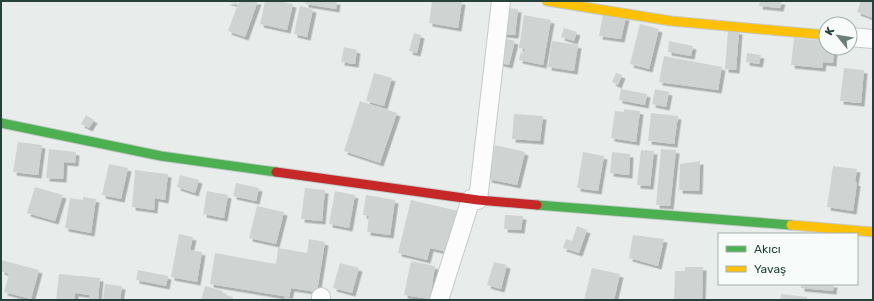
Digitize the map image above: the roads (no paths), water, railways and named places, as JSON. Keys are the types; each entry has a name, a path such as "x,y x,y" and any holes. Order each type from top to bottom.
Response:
{"street":[{"path":"439,300 475,200 502,1"},
{"path":"547,1 670,21 818,34"},
{"path":"858,38 873,39"},
{"path":"1,123 161,156 475,200 873,232"}]}
